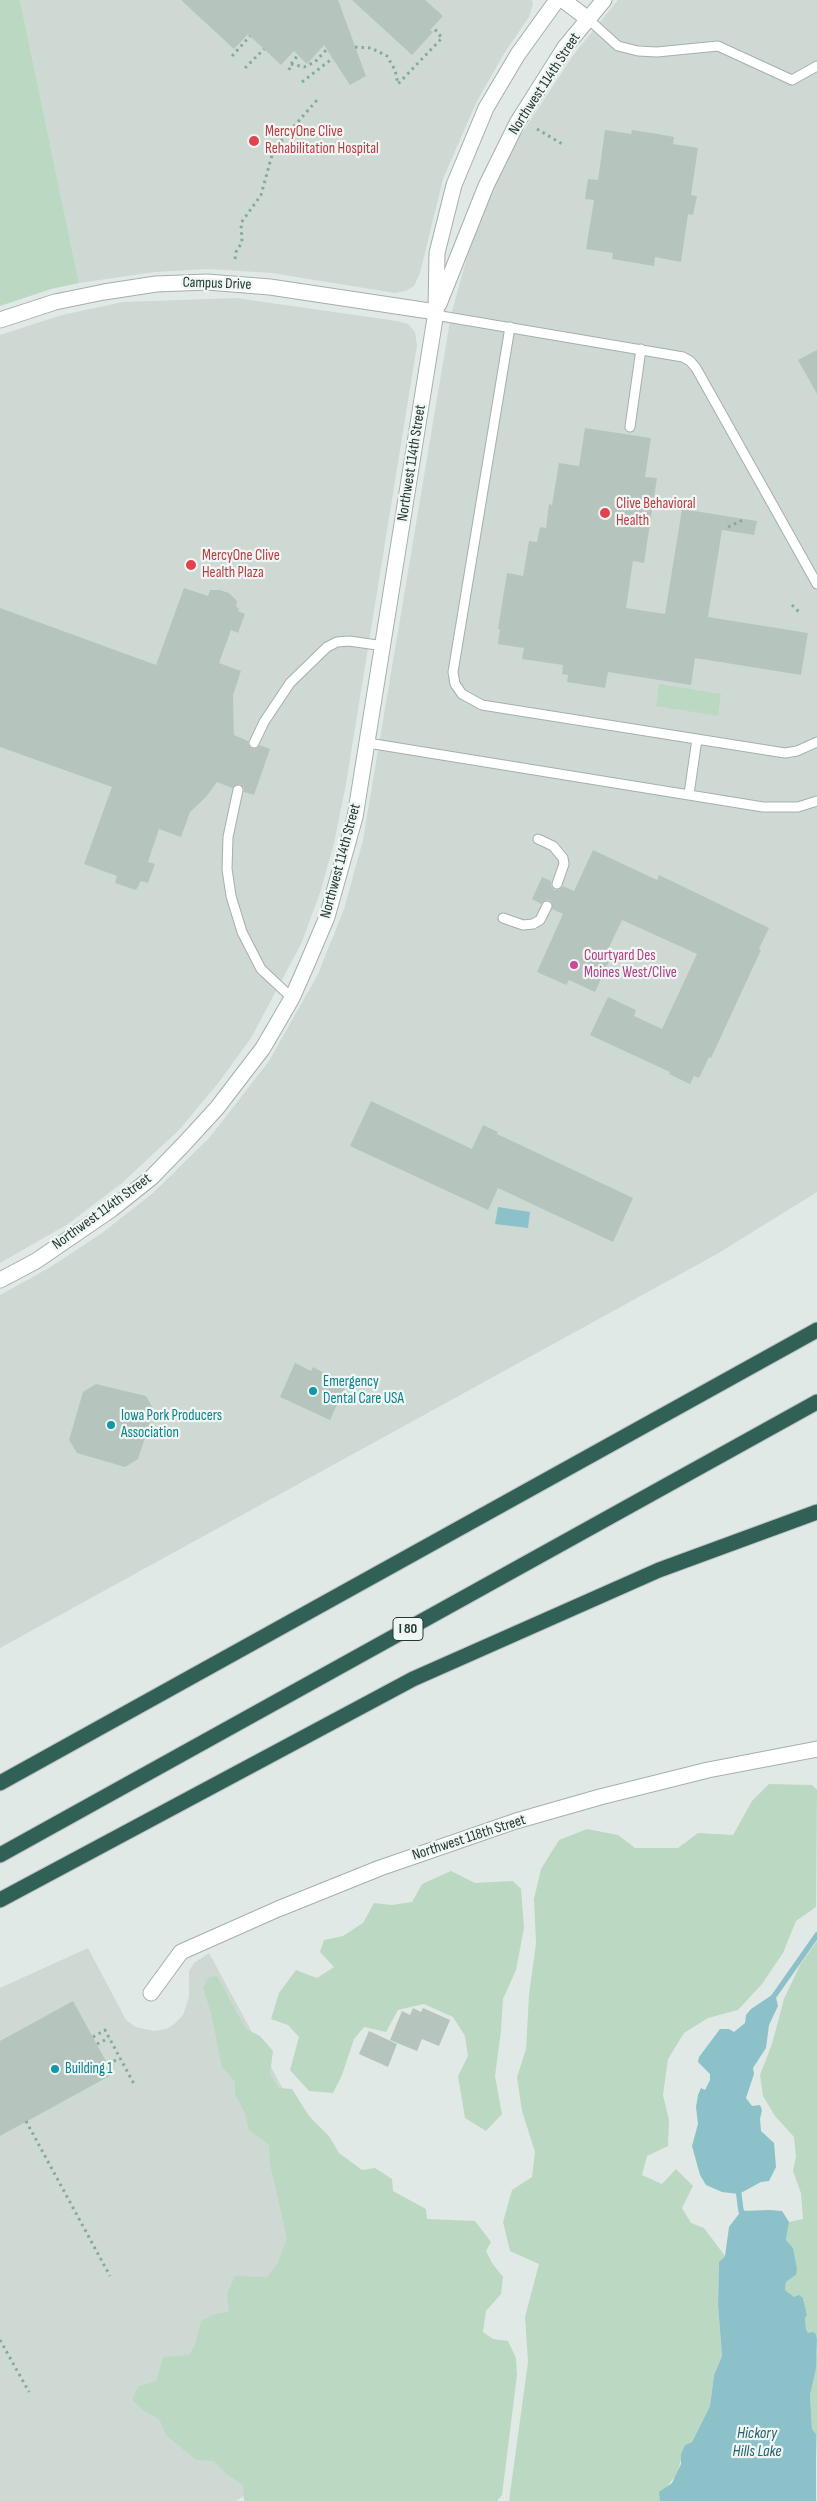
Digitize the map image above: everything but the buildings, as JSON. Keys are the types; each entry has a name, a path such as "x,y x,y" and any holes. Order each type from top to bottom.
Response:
{"highway":[{"path":"771,1356 817,1318"},
{"path":"0,1783 817,1330"},
{"name":"I 80","path":"0,1856 817,1402"},
{"path":"0,1900 414,1679 659,1570 817,1512"}],"street":[{"name":"Northwest 114th Street","path":"0,1280 83,1230 151,1178 197,1130 239,1080 263,1048 292,998 327,917 342,869 355,817 436,313 437,253 454,185 486,108 518,54 557,0"},
{"path":"563,0 588,19"},
{"name":"Northwest 114th Street","path":"436,313 486,186 517,123 565,47 604,0"},
{"name":"Campus Drive","path":"0,320 55,302 104,292 156,284 207,282 270,287 436,313"},
{"name":"Northwest 118th Street","path":"151,1993 181,1952 278,1909 380,1868 516,1822 600,1797 708,1770 817,1749"}],"lane":[{"path":"588,19 618,46 638,51 657,52 718,46 792,80 817,66"},
{"path":"436,313 683,356 696,368 817,584"},
{"path":"510,327 453,672 455,684 462,694 482,705 785,753 798,751 817,742"},
{"path":"630,427 641,349"},
{"path":"254,743 264,722 290,683 327,647 337,642 384,646"},
{"path":"689,794 697,739"},
{"path":"368,743 763,807 798,807 817,801"},
{"path":"238,790 228,837 226,869 231,896 242,932 261,969 292,998"},
{"path":"538,839 553,846 563,858 564,864 557,884"},
{"path":"503,918 523,925 532,924 540,920 547,906"}],"path":[{"path":"356,47 371,48 387,56 395,70 398,84 442,38 433,27"},
{"path":"232,56 250,36"},
{"path":"245,68 264,49"},
{"path":"291,64 304,66 314,62 327,49"},
{"path":"289,70 291,64 298,56"},
{"path":"302,82 333,58"},
{"path":"235,259 236,252 242,242 241,223 261,195 272,155 318,99"},
{"path":"537,130 564,145"},
{"path":"728,527 745,519"},
{"path":"792,605 799,612"},
{"path":"93,2036 105,2030 134,2084"},
{"path":"97,2044 109,2038"},
{"path":"108,2064 120,2058"},
{"path":"26,2121 110,2276"},
{"path":"0,2340 29,2392"}],"shaded area":[{"name":"MercyOne Clive Rehabilitation Hospital","path":"20,0 532,0 533,4 529,17 505,52 476,103 443,179 420,273 414,286 406,291 395,293 272,273 208,269 155,272 79,283"},
{"path":"618,0 817,0 817,1192 717,1254 0,1648 0,1295 49,1268 102,1233 153,1193 210,1137 269,1061 318,974 344,909 363,840 451,315 470,246 489,197 518,139 574,54"},
{"name":"MercyOne Clive Health Plaza","path":"236,298 397,321 408,324 415,332 417,345 346,784 334,843 320,893 301,944 251,1038 219,1082 180,1129 122,1183 68,1224 0,1263 0,335 62,315 123,302"},
{"path":"88,1948 126,2020 136,2027 154,2031 166,2029 183,2015 189,1997 189,1971 194,1963 209,1953 444,2385 235,2501 0,2501 0,1988"}],"green space":[{"path":"0,0 20,0 79,283 51,289 0,306"},
{"path":"659,684 721,694 718,716 656,706"},
{"path":"769,1784 812,1785 817,1790 816,1907 796,1921 783,1953 762,1984 738,2010 708,2018 684,2033 668,2059 663,2095 669,2120 668,2146 647,2156 642,2175 662,2184 676,2169 693,2186 682,2208 691,2223 704,2228 725,2256 719,2262 718,2305 722,2356 714,2375 710,2406 692,2442 685,2445 677,2474 665,2489 660,2501 509,2501 528,2362 525,2317 539,2264 510,2251 503,2222 512,2190 532,2177 535,2152 522,2111 517,2077 526,2049 529,1995 536,1943 534,1899 541,1869 559,1840 587,1829 618,1835 635,1848 678,1848 698,1833 733,1835 752,1801"},
{"path":"451,1871 475,1883 513,1881 521,1889 524,1928 516,1970 503,1999 495,2076 502,2114 486,2131 465,2118 458,2076 468,2056 465,2036 453,2017 424,2004 398,2010 386,2032 364,2027 354,2039 342,2075 333,2093 309,2091 290,2070 299,2037 288,2025 271,2019 279,1993 296,1970 317,1978 334,1967 320,1952 324,1940 343,1936 363,1923 374,1903 392,1905 412,1902 422,1884"},
{"path":"817,1941 817,2339 816,2334 808,2333 806,2329 805,2318 807,2315 803,2298 794,2297 785,2290 786,2282 796,2275 793,2248 786,2240 789,2222 803,2219 801,2193 793,2171 796,2157 794,2137 775,2116 763,2096 760,2075 772,2044 784,1999 800,1965"},
{"path":"217,1976 246,2029 260,2036 273,2051 270,2074 279,2088 292,2089 309,2116 329,2136 339,2153 362,2170 375,2168 392,2179 393,2191 426,2209 427,2219 475,2221 491,2242 486,2251 492,2263 503,2277 501,2294 486,2311 483,2332 493,2339 508,2341 516,2358 517,2375 502,2495 497,2501 244,2501 243,2485 226,2474 214,2461 196,2460 167,2436 159,2419 143,2410 132,2400 138,2387 156,2381 163,2357 189,2355 195,2345 201,2321 215,2314 229,2312 227,2294 235,2276 267,2277 277,2264 287,2238 270,2164 269,2145 249,2130 245,2113 235,2094 235,2082 222,2067 211,2013 203,1988 209,1977"},
{"path":"817,2352 817,2459 816,2434 812,2429 810,2395"}],"water":[{"path":"498,1207 530,1212 528,1228 495,1224"},
{"path":"775,1993 778,2006 769,2025 766,2048 753,2068 754,2074 746,2098 752,2106 760,2105 762,2110 760,2119 761,2131 774,2143 776,2167 769,2181 761,2182 739,2194 722,2192 706,2185 700,2175 692,2146 698,2124 696,2107 698,2095 701,2088 705,2090 710,2080 710,2074 698,2062 699,2057 720,2029 729,2029 734,2032 745,2023 746,2015 751,2009"},
{"name":"Hickory Hills Lake","path":"741,2211 782,2211 789,2222 786,2240 793,2248 797,2269 796,2275 786,2282 785,2290 794,2297 799,2295 803,2298 807,2315 805,2318 806,2329 808,2333 813,2332 816,2334 817,2339 816,2368 810,2395 812,2429 816,2434 816,2501 660,2501 659,2492 672,2483 681,2464 681,2454 685,2445 692,2442 710,2406 714,2375 722,2356 718,2305 719,2262 725,2256 729,2227"}],"waterway":[{"path":"772,1999 817,1935"},
{"path":"738,2188 741,2211 746,2216"}],"place":[{"name":"MercyOne Clive Rehabilitation Hospital","path":"254,141"},
{"name":"Clive Behavioral Health","path":"605,513"},
{"name":"MercyOne Clive Health Plaza","path":"191,565"},
{"name":"Courtyard Des Moines West/Clive","path":"574,965"},
{"name":"Emergency Dental Care USA","path":"313,1391"},
{"name":"Iowa Pork Producers Association","path":"111,1425"},
{"name":"Building 1","path":"55,2069"}]}
